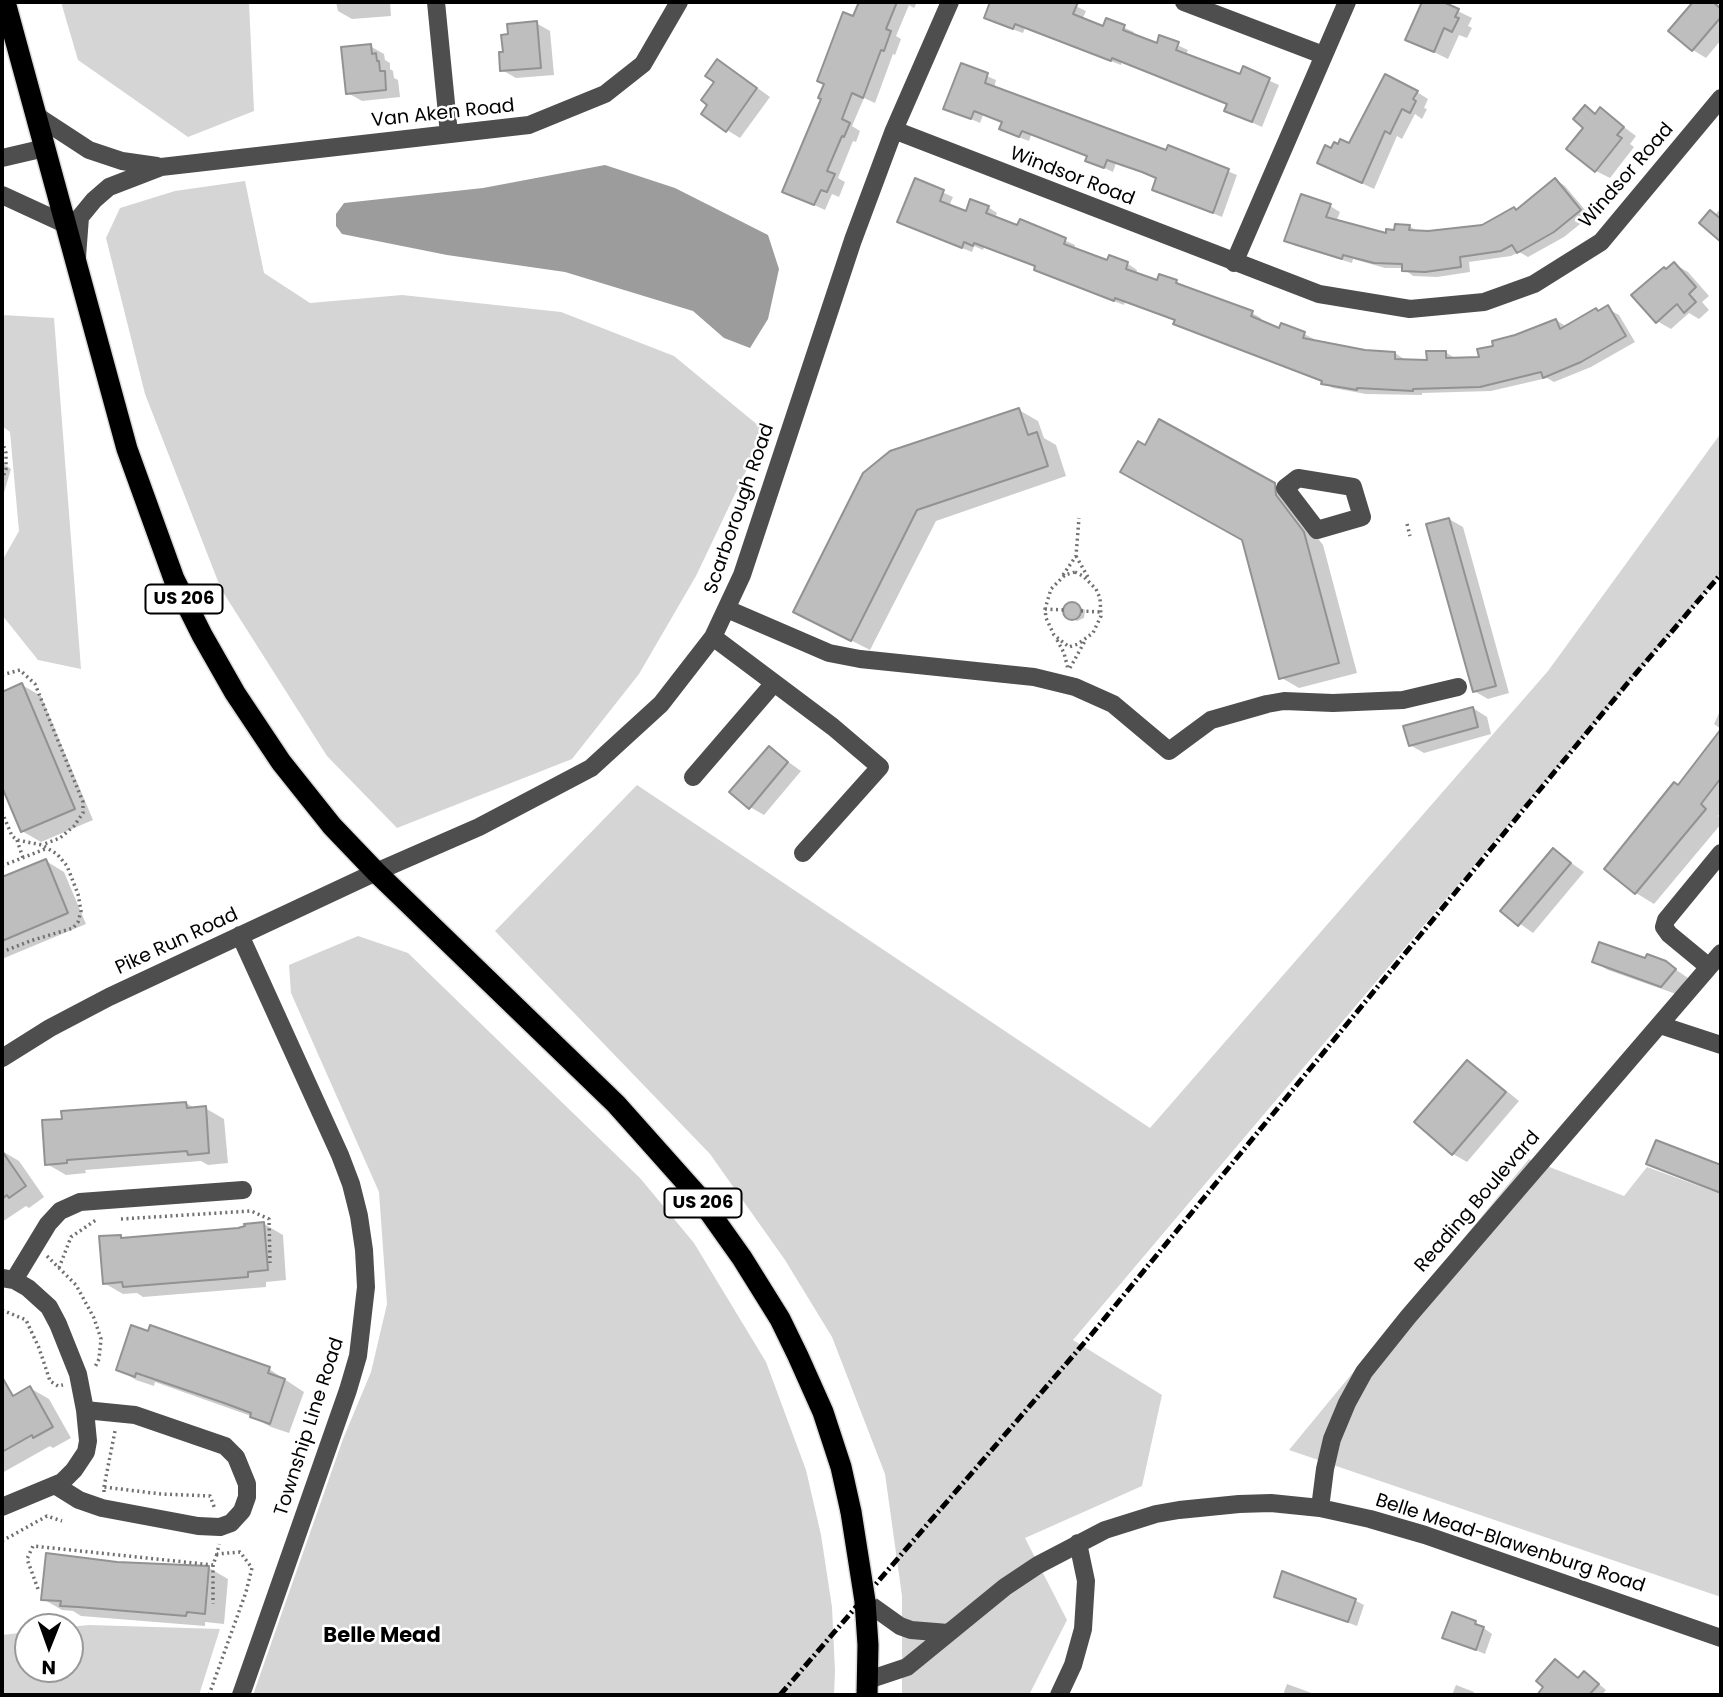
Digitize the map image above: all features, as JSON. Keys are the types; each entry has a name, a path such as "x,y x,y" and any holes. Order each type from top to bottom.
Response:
{"highway":[{"name":"US 206","path":"5,2 127,449 174,579 202,635 235,693 281,762 332,826 616,1104 698,1196 742,1258 780,1319 823,1412 841,1467 855,1529 865,1601 868,1688"}],"street":[{"path":"436,2 449,134"},
{"name":"Van Aken Road","path":"76,269 80,217 109,187 161,167 529,125 605,94 643,64 679,2"},
{"name":"Scarborough Road","path":"376,872 479,827 591,768 661,704 713,637 742,575 853,240 894,130 950,2"},
{"path":"1184,2 1323,55"},
{"path":"1234,263 1348,2"},
{"name":"Windsor Road","path":"894,130 1319,294 1410,309 1484,302 1534,284 1601,242 1721,98"},
{"name":"Van Aken Road","path":"37,116 89,150 122,161 161,167"},
{"path":"2,158 45,148"},
{"path":"2,195 65,224"},
{"path":"727,609 829,653 860,659 1034,677 1075,687 1113,704 1169,751 1211,720 1284,701 1333,703 1404,699 1458,687"},
{"path":"713,637 833,727 880,767 803,853"},
{"path":"693,777 774,683"},
{"path":"1709,967 1664,927 1666,920 1721,853"},
{"name":"Pike Run Road","path":"2,1058 50,1028 109,997 376,872"},
{"name":"Township Line Road","path":"240,935 351,1184 359,1216 366,1287 358,1356 348,1390 241,1695"},
{"name":"Reading Boulevard","path":"1320,1508 1332,1439 1347,1403 1364,1373 1408,1317 1721,953"},
{"path":"1660,1025 1721,1045"},
{"path":"2,1507 62,1482 75,1471 86,1452 88,1441 78,1374 54,1315 28,1288 8,1279 33,1249 48,1224 60,1211 80,1202 243,1190"},
{"path":"55,1485 79,1500 102,1508 198,1527 220,1527 231,1523 242,1511 247,1497 247,1484 236,1457 225,1446 135,1415 85,1410"},
{"name":"Belle Mead-Blawenburg Road","path":"868,1688 907,1667 1005,1587 1105,1530 1188,1508 1271,1503 1320,1508 1425,1535 1721,1638"},
{"path":"1059,1695 1078,1650 1086,1603 1086,1581 1078,1543"},
{"path":"865,1601 884,1617 911,1630 948,1633"}],"path":[{"path":"2,441 6,453 6,469 2,480"},
{"path":"1076,556 1100,598 1101,611 1098,625 1074,656 1068,673 1064,653 1046,618 1045,609 1047,598 1076,556 1079,518"},
{"path":"1407,524 1410,536"},
{"path":"1057,581 1075,572 1091,582"},
{"path":"1045,609 1064,610"},
{"path":"1081,611 1101,611"},
{"path":"1054,635 1069,647 1086,640"},
{"path":"2,675 20,670 34,684 83,803 83,813 74,826 60,838 2,866"},
{"path":"2,812 12,836 17,840 44,847 57,854 71,876 81,911 74,928 2,952"},
{"path":"17,840 23,858"},
{"path":"120,1219 251,1211 269,1219 270,1263"},
{"path":"59,1268 71,1237 93,1220 107,1220"},
{"path":"33,1249 46,1255 76,1285 94,1318 101,1339 99,1359 92,1374"},
{"path":"2,1310 26,1320 50,1381 58,1386 67,1383"},
{"path":"102,1508 118,1412"},
{"path":"104,1488 210,1496 220,1527 213,1565 214,1604"},
{"path":"2,1541 47,1516 62,1521"},
{"path":"38,1589 27,1559 33,1546 213,1565"},
{"path":"209,1695 252,1568 240,1552 217,1554"}],"shaded area":[{"path":"61,2 249,2 254,111 188,137 78,60"},
{"path":"605,165 675,188 768,235 779,269 768,319 750,348 724,338 693,311 565,272 447,255 342,234 336,226 336,214 344,203 483,188"},
{"path":"245,181 264,273 310,303 402,295 561,312 674,356 765,431 696,576 639,674 572,759 397,828 327,756 221,589 145,394 106,238 120,208 175,191"},
{"path":"2,315 54,318 81,669 38,660 2,615 2,561 19,531 10,432 2,426"},
{"path":"1721,433 1721,574 1073,1340 1162,1395 1142,1486 1025,1538 1067,1620 1029,1695 902,1695 902,1596 885,1474 832,1337 785,1260 710,1154 495,931 637,785 1150,1128 1548,671"},
{"path":"358,936 408,953 640,1178 694,1243 766,1362 806,1470 821,1535 832,1607 834,1695 253,1695 343,1439 371,1372 387,1304 379,1192 291,993 289,965"},
{"path":"1529,1159 1624,1196 1647,1167 1721,1194 1721,1597 1289,1450"},
{"path":"84,1626 220,1629 199,1695 2,1695 2,1635 14,1634 14,1683 84,1683"}],"building":[{"path":"859,2 897,2 886,29 891,31 884,51 881,50 863,98 852,93 842,119 850,123 827,171 835,174 827,192 821,190 814,205 782,192 821,99 818,98 824,84 817,81 843,12 853,16"},
{"path":"990,2 1078,2 1073,14 1103,26 1106,18 1125,25 1123,30 1157,43 1159,35 1179,42 1176,50 1240,74 1243,66 1270,78 1252,122 1224,111 1227,104 1112,58 1111,61 1015,24 1013,29 984,18"},
{"path":"1422,2 1443,2 1459,9 1455,17 1459,18 1452,32 1444,28 1434,52 1405,40"},
{"path":"1693,2 1713,2 1721,9 1721,17 1692,51 1668,31"},
{"path":"537,21 541,68 500,71 499,52 503,52 501,35 508,34 507,24"},
{"path":"371,44 372,54 376,53 379,61 380,71 385,71 386,90 346,94 341,47"},
{"path":"717,59 757,88 726,132 701,114 707,105 701,100 714,82 705,76"},
{"path":"961,63 988,73 985,83 1166,150 1168,145 1229,169 1213,213 1152,190 1156,178 1142,172 1107,160 1104,168 1085,161 1087,156 1022,131 1019,137 999,129 1002,122 974,111 971,119 943,109"},
{"path":"1385,74 1418,91 1413,99 1416,101 1410,113 1402,109 1390,134 1385,131 1362,183 1317,163 1325,145 1331,148 1334,142 1338,144 1340,139 1349,143"},
{"path":"1585,105 1595,114 1600,107 1624,127 1617,135 1622,138 1595,172 1566,149 1583,128 1573,119"},
{"path":"915,178 944,190 940,201 966,211 970,199 989,206 986,213 1017,225 1020,219 1066,238 1064,244 1107,260 1109,255 1128,262 1126,269 1157,280 1159,274 1177,280 1176,283 1253,311 1251,316 1279,328 1281,323 1305,332 1303,338 1365,350 1395,352 1395,359 1427,360 1426,351 1446,351 1446,358 1479,357 1477,349 1493,346 1492,341 1556,319 1560,329 1596,308 1598,311 1608,305 1626,336 1581,362 1543,378 1541,372 1480,387 1413,391 1357,390 1321,384 1322,381 1173,324 1175,320 1115,298 1114,301 1034,270 1035,266 974,243 973,246 964,242 962,248 897,222"},
{"path":"1555,178 1581,210 1554,232 1517,253 1512,245 1501,251 1460,257 1461,267 1425,272 1402,271 1402,264 1374,263 1343,255 1342,259 1284,241 1301,194 1331,204 1326,217 1386,233 1386,229 1394,230 1395,224 1410,225 1409,230 1428,231 1482,225 1514,207 1516,210"},
{"path":"1710,210 1721,219 1721,242 1699,223"},
{"path":"1674,262 1696,287 1689,294 1696,302 1684,313 1677,304 1656,323 1631,295 1664,267 1666,269"},
{"path":"1019,408 1028,435 1037,432 1048,466 917,510 851,641 793,612 863,473 890,451"},
{"path":"1159,419 1275,483 1276,495 1304,532 1339,663 1279,679 1242,540 1120,472 1138,441 1145,445"},
{"path":"1449,518 1496,686 1473,692 1426,524"},
{"path":"1072,602 1078,605 1081,611 1078,617 1072,620 1066,617 1063,611 1066,605"},
{"path":"22,683 75,809 21,832 2,787 2,692"},
{"path":"1473,707 1478,727 1409,746 1403,726"},
{"path":"1721,729 1721,778 1701,804 1706,809 1635,894 1604,869 1674,782 1678,785"},
{"path":"769,746 788,762 749,809 729,792"},
{"path":"1553,848 1571,863 1518,926 1500,911"},
{"path":"46,859 68,913 2,941 2,877"},
{"path":"1599,942 1645,958 1647,954 1666,961 1676,969 1661,987 1592,962"},
{"path":"1467,1060 1506,1092 1452,1155 1414,1122"},
{"path":"186,1102 187,1108 206,1106 209,1153 188,1155 187,1151 67,1160 67,1163 45,1165 42,1120 62,1119 61,1111"},
{"path":"1656,1140 1721,1165 1721,1193 1646,1164"},
{"path":"2,1151 26,1186 9,1198 7,1195 2,1199"},
{"path":"264,1222 268,1270 248,1272 248,1277 123,1287 122,1282 103,1284 99,1236 121,1235 121,1238 238,1228 245,1226 244,1224"},
{"path":"131,1325 148,1331 150,1325 270,1367 268,1373 285,1379 270,1424 250,1417 251,1413 224,1403 136,1373 135,1377 116,1370"},
{"path":"2,1377 13,1396 30,1386 53,1427 2,1452"},
{"path":"46,1553 117,1562 209,1566 205,1614 187,1612 186,1616 60,1606 61,1601 41,1600"},
{"path":"1282,1571 1356,1599 1348,1622 1274,1597"},
{"path":"1452,1612 1484,1627 1476,1650 1442,1638"},
{"path":"1555,1659 1578,1678 1584,1671 1599,1684 1589,1695 1537,1695 1543,1687 1536,1681"}],"railway":[{"path":"780,1695 1091,1335 1626,685 1721,574"}],"district":[{"name":"Belle Mead","path":"382,1637"}]}
